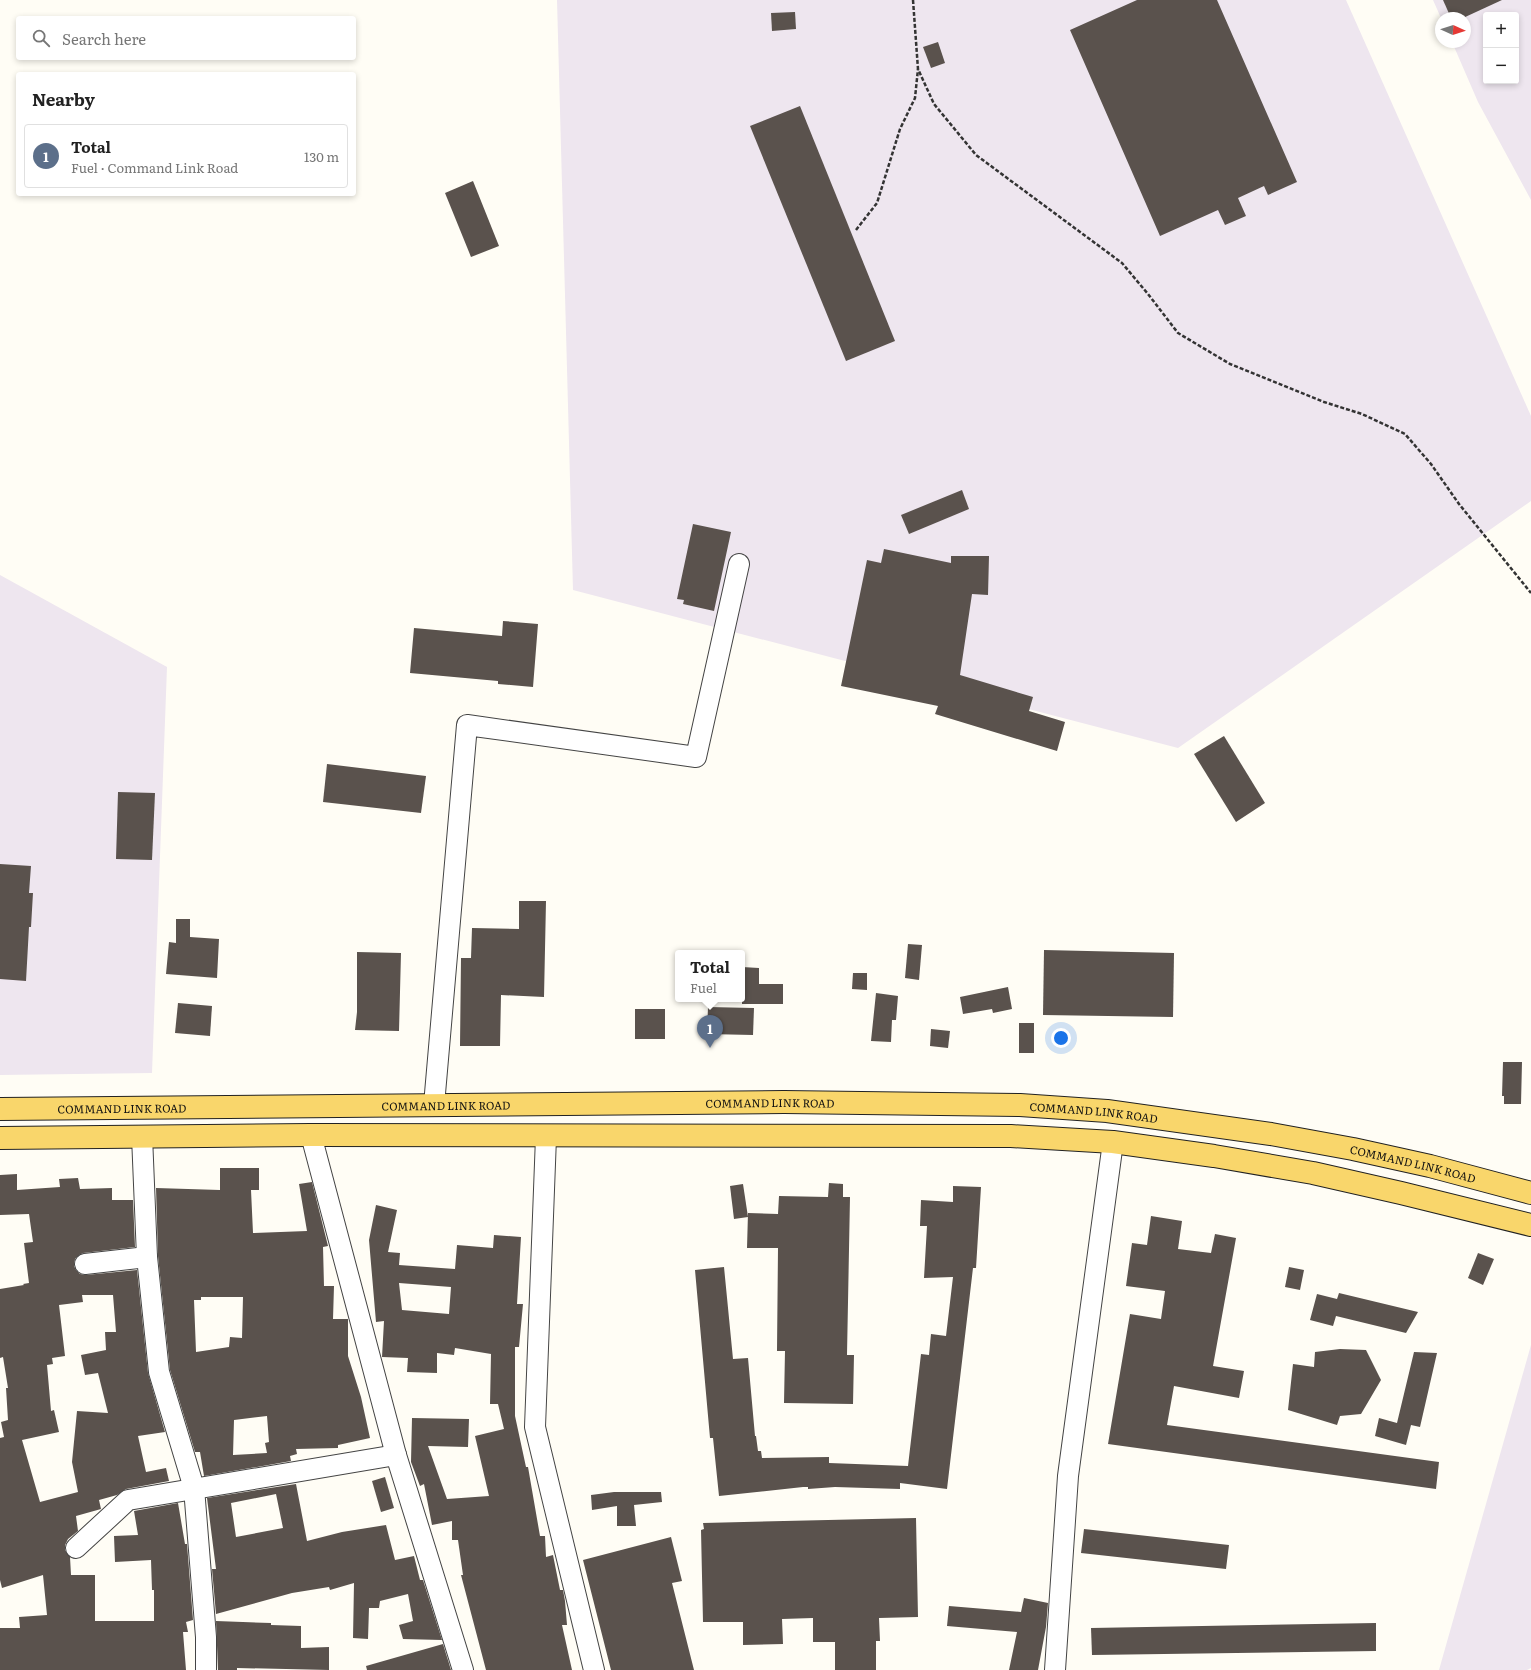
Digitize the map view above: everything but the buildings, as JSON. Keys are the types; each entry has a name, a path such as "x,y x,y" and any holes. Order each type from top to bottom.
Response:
{"main road":[{"name":"COMMAND LINK ROAD","path":"0,1109 800,1102 1020,1105 1107,1111 1271,1134 1353,1149 1430,1166 1531,1193"},
{"path":"0,1138 142,1136 1011,1136 1113,1142 1214,1156 1313,1173 1531,1225"}],"street":[{"path":"434,1105 467,725 696,757 739,564"},
{"path":"142,1136 147,1257 159,1372 194,1488 206,1637 206,1670"},
{"path":"311,1136 396,1455 463,1670"},
{"path":"546,1137 535,1427 594,1670"},
{"path":"1055,1670 1068,1476 1113,1142"},
{"path":"85,1264 147,1257"},
{"path":"76,1548 128,1500 396,1455"}],"path":[{"path":"856,230 877,203 900,128 915,98 918,69 913,0"},
{"path":"918,69 934,104 976,155 1122,263 1178,333 1230,364 1324,402 1362,414 1404,434 1431,464 1459,504 1531,593"}],"shaded area":[{"path":"557,0 1346,0 1531,416 1531,501 1178,748 573,590"},
{"path":"1433,0 1531,0 1531,200 1478,102 1455,48 1471,48 1471,12 1438,12"},
{"path":"0,575 167,667 152,1073 0,1075"},
{"path":"1531,1345 1531,1668 1527,1670 1439,1670"}],"place":[{"name":"Total","path":"710,1048"}]}
